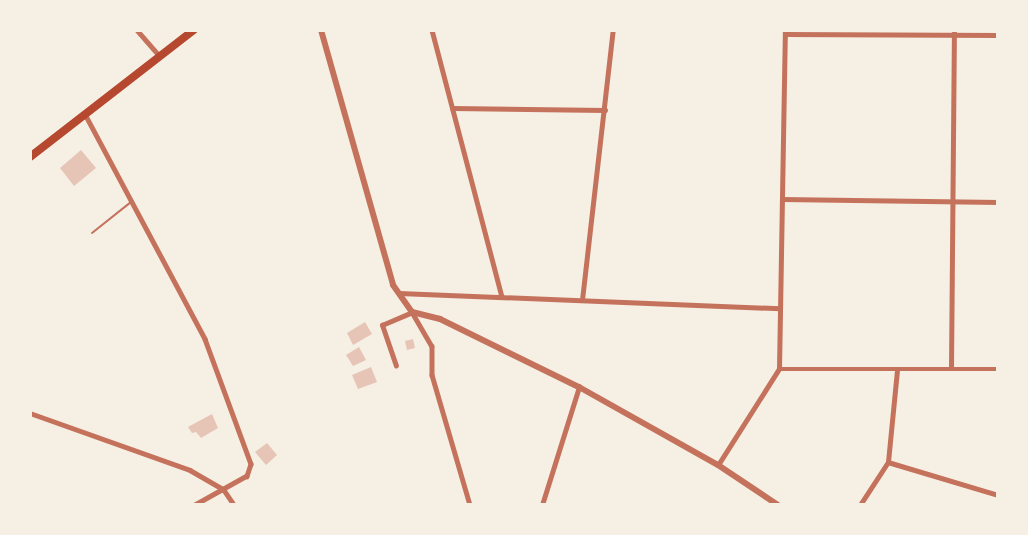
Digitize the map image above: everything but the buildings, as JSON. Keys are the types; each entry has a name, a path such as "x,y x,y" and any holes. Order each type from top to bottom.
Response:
{"main road":[{"path":"30,157 194,30"}],"street":[{"path":"137,30 160,56"},
{"path":"321,30 393,285 432,346 432,375 470,505"},
{"path":"432,30 502,297"},
{"path":"582,300 613,30"},
{"path":"717,465 779,369 785,32 954,32 998,35"},
{"path":"951,368 954,32"},
{"path":"452,108 605,110"},
{"path":"85,114 205,339 237,421 250,472 224,490 195,505"},
{"path":"782,199 998,202"},
{"path":"399,293 780,308"},
{"path":"396,366 382,325 412,312 440,319 579,387 717,465 778,505"},
{"path":"779,369 998,369"},
{"path":"860,505 888,462 897,370"},
{"path":"542,505 579,387"},
{"path":"30,413 190,470 224,490 234,505"},
{"path":"888,462 998,495"}],"lane":[{"path":"92,233 131,202"}]}
